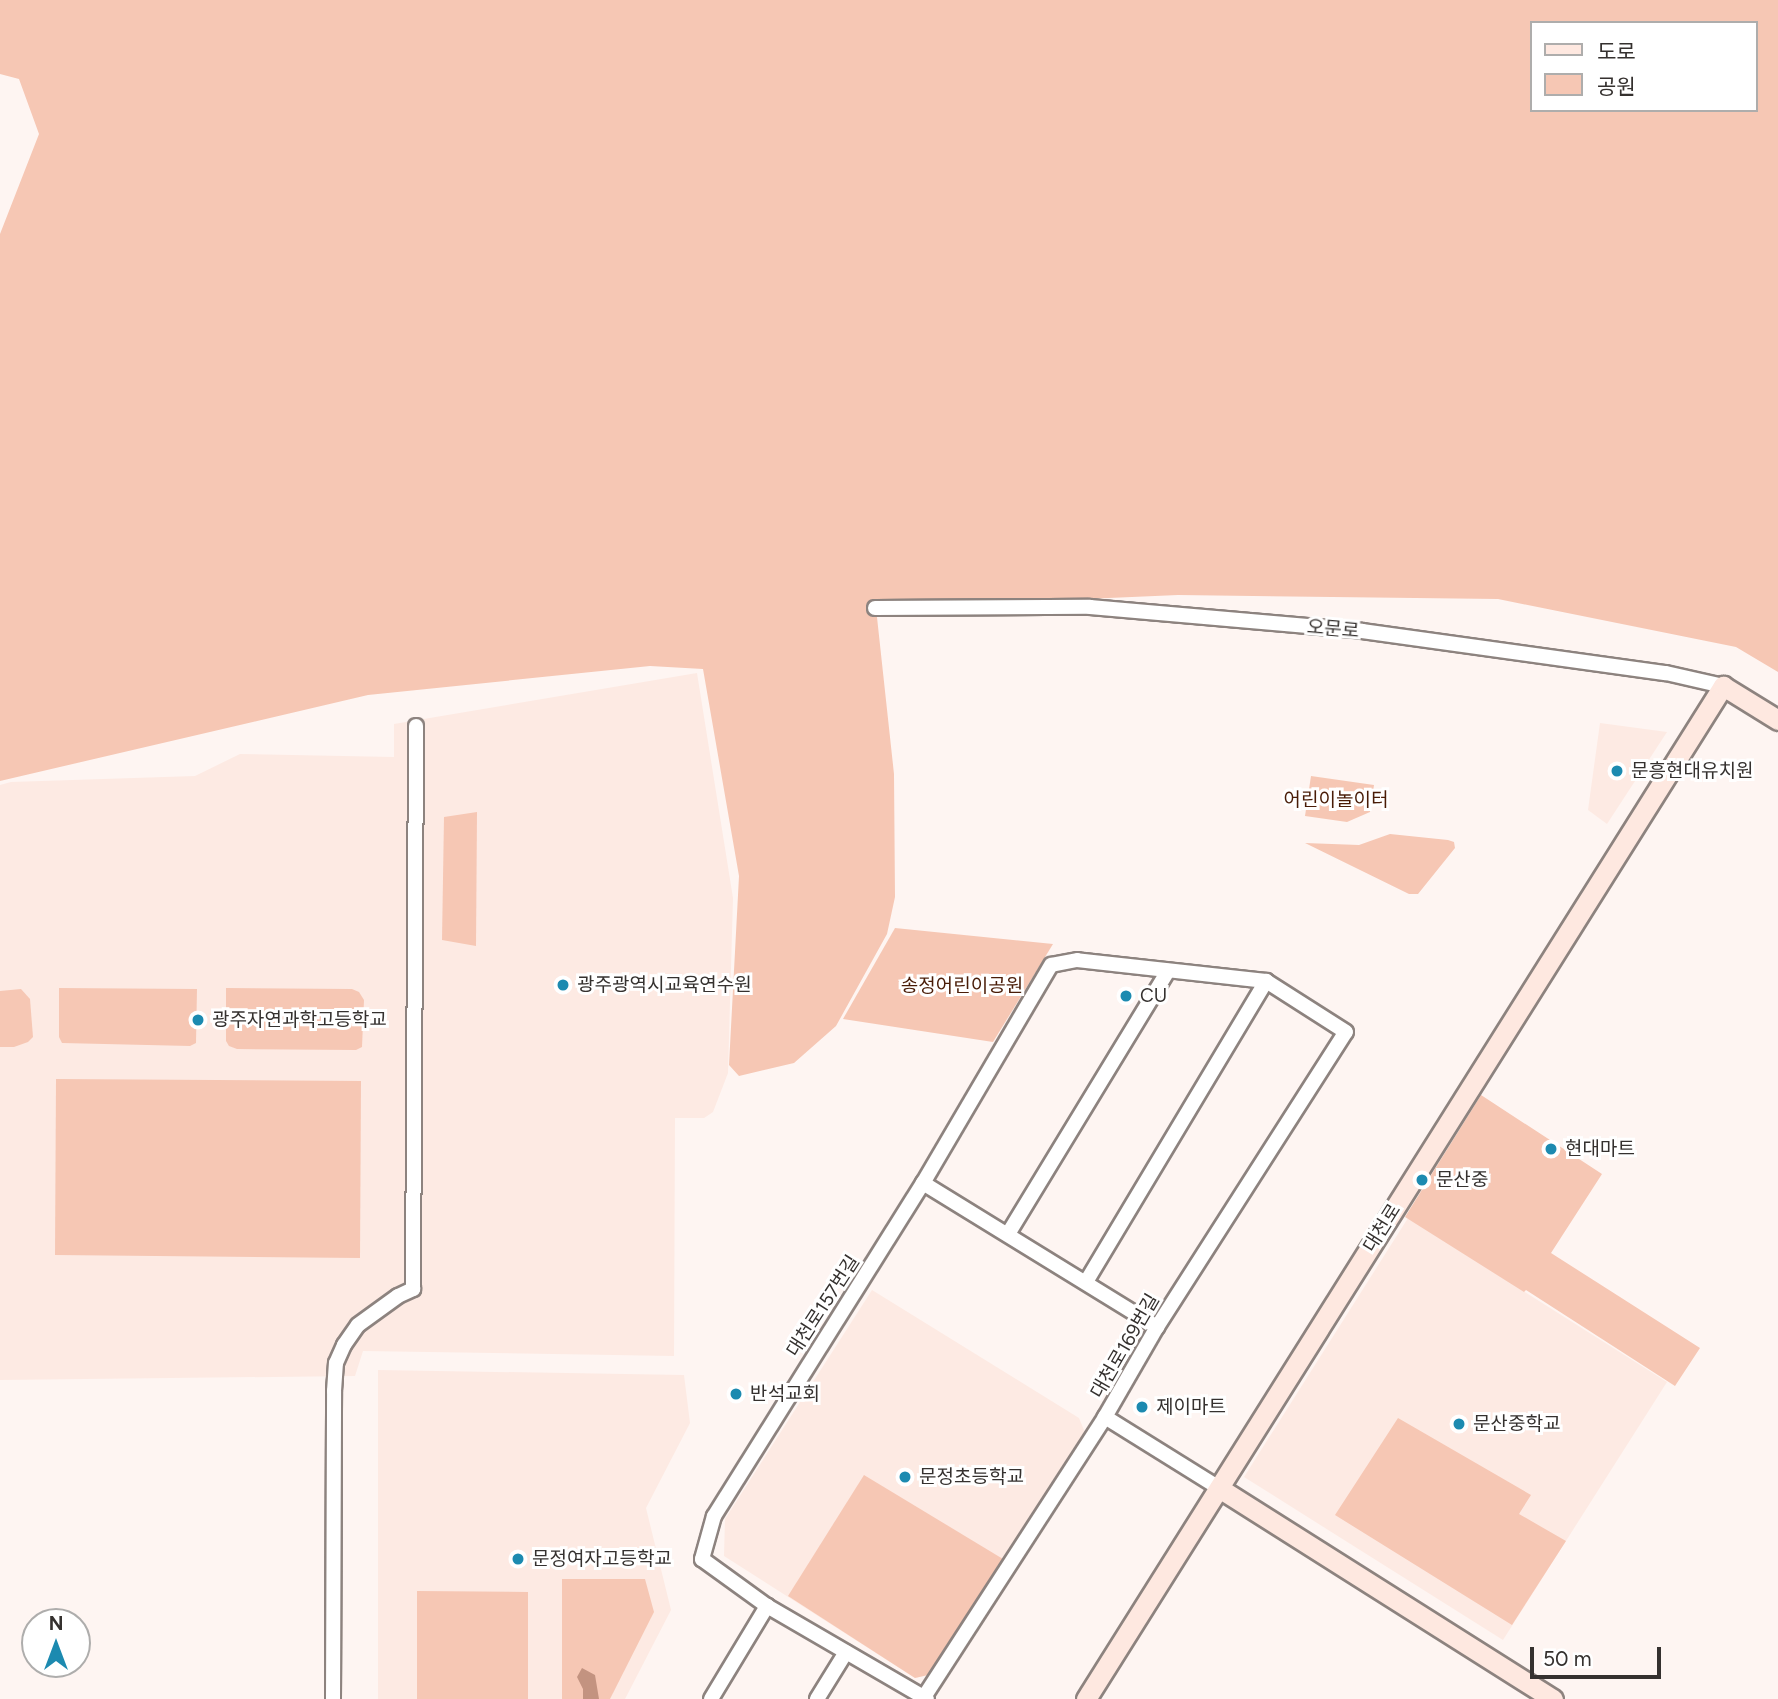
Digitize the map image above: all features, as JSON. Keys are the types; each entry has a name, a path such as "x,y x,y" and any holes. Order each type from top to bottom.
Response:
{"street":[{"name":"오문로","path":"875,608 1090,607 1362,631 1666,673 1723,686 1778,720"},
{"name":"대천로","path":"1086,1699 1723,686"},
{"path":"333,1699 334,1391 337,1363 344,1345 358,1325 398,1296 413,1289 416,726"},
{"name":"대천로157번길","path":"925,1698 767,1606 702,1559 714,1516 923,1183 1051,965 1077,960 1266,981 1346,1032 1226,1217"},
{"path":"1007,1234 1168,971"},
{"path":"1086,1282 1266,981"},
{"path":"923,1183 1157,1327"},
{"name":"대천로169번길","path":"1219,1488 1105,1417 1226,1217"},
{"path":"925,1698 1105,1417"},
{"path":"1219,1488 1553,1699"},
{"path":"711,1699 767,1606"},
{"path":"817,1699 846,1652"}],"shaded area":[{"path":"697,673 733,898 728,1073 713,1112 704,1118 675,1118 674,1356 363,1351 355,1376 0,1380 0,785 11,782 195,776 240,754 394,757 394,724"},
{"name":"문흥현대유치원","path":"1600,723 1667,732 1607,824 1588,810"},
{"name":"문산중학교","path":"1408,1218 1667,1382 1503,1640 1244,1477"},
{"name":"문정초등학교","path":"872,1290 1079,1418 1086,1435 928,1675 915,1678 724,1556 725,1519"},
{"name":"문정여자고등학교","path":"378,1370 684,1375 690,1423 646,1508 671,1610 625,1699 378,1699"},
{"path":"582,1668 595,1675 599,1699 583,1699 583,1689 577,1677"}],"green space":[{"path":"0,0 1778,0 1778,672 1736,647 1498,599 1178,595 876,608 894,774 895,897 887,934 836,1026 794,1063 739,1076 729,1065 739,876 703,669 650,666 368,695 0,781 0,234 39,134 19,79 0,74"},
{"name":"어린이놀이터","path":"1311,776 1374,785 1370,812 1347,822 1305,816"},
{"path":"477,812 476,946 442,940 444,817"},
{"path":"1390,834 1448,840 1454,842 1455,848 1418,894 1409,894 1305,843 1359,845"},
{"name":"송정어린이공원","path":"895,928 1053,944 993,1042 843,1019"},
{"path":"59,988 197,989 196,1043 190,1046 62,1043 59,1037"},
{"path":"226,988 352,989 359,992 364,1000 362,1047 356,1050 237,1049 229,1046 226,1041"},
{"path":"21,989 30,999 33,1037 14,1047 0,1047 0,991"},
{"path":"56,1079 361,1081 360,1258 55,1255"},
{"path":"1481,1095 1602,1174 1551,1253 1700,1348 1675,1386 1526,1290 1524,1292 1405,1217"},
{"path":"1398,1418 1531,1495 1519,1514 1566,1541 1512,1625 1335,1515"},
{"path":"864,1475 1003,1559 928,1675 915,1678 788,1596"},
{"path":"562,1579 645,1579 654,1612 610,1699 562,1699"},
{"path":"417,1591 528,1592 528,1699 417,1699"}],"place":[{"name":"문흥현대유치원","path":"1617,771"},
{"name":"광주광역시교육연수원","path":"563,985"},
{"name":"CU","path":"1126,996"},
{"name":"광주자연과학고등학교","path":"198,1020"},
{"name":"현대마트","path":"1551,1149"},
{"name":"문산중","path":"1422,1180"},
{"name":"반석교회","path":"736,1394"},
{"name":"제이마트","path":"1142,1407"},
{"name":"문산중학교","path":"1459,1424"},
{"name":"문정초등학교","path":"905,1477"},
{"name":"문정여자고등학교","path":"518,1559"}]}
